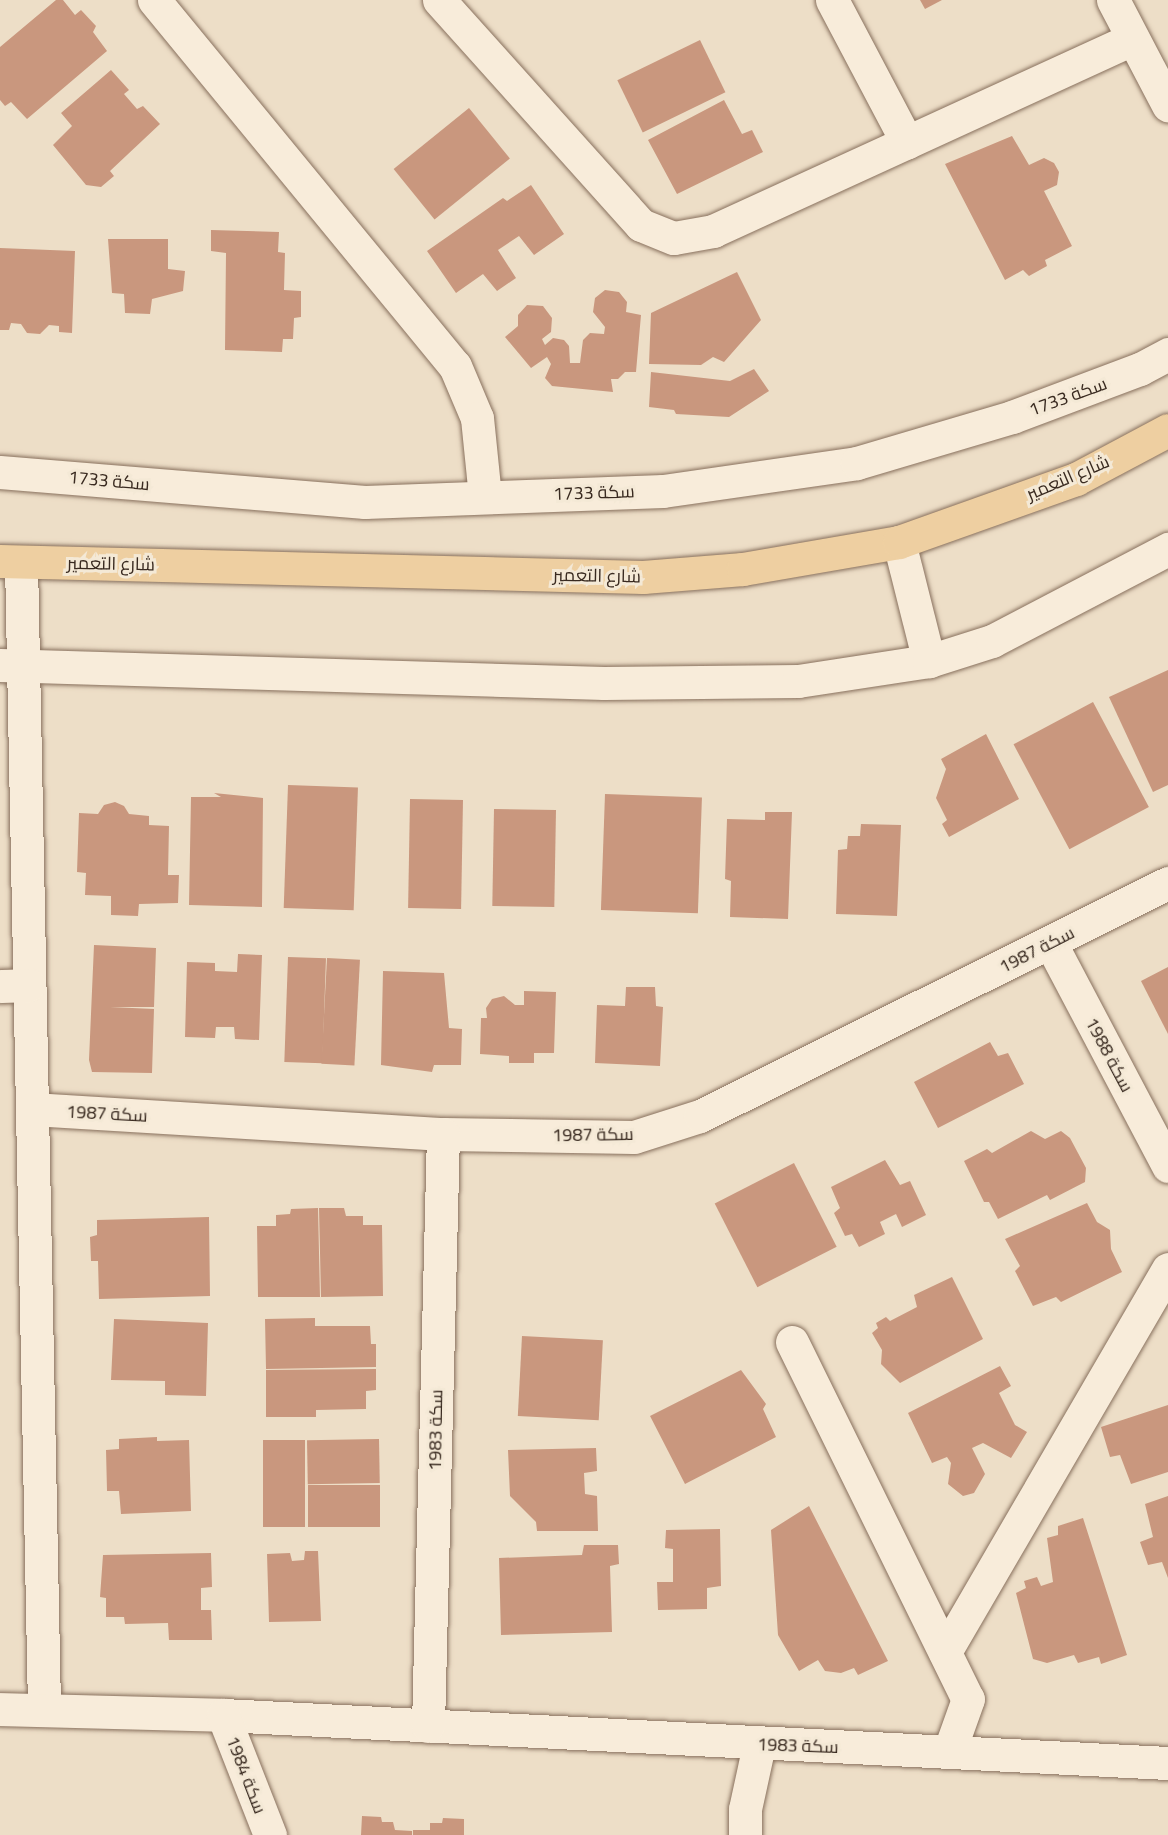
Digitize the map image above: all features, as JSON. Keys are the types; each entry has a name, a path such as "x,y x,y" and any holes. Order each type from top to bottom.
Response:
{"main road":[{"name":"شارع التعمير","path":"10,561 643,578 744,569 899,542 1076,479 1168,430"}],"street":[{"path":"154,0 455,366 477,418 485,497"},
{"path":"439,0 640,225 674,238 713,231 1132,39"},
{"path":"832,0 908,142"},
{"path":"1113,0 1168,105"},
{"name":"سكة 1733","path":"0,472 365,502 663,490 857,463 1012,417 1140,369 1168,354"},
{"path":"899,542 929,660"},
{"path":"11,666 114,666 604,683 798,681 929,660 992,641 1168,549"},
{"path":"10,561 15,986 32,1109 44,1709"},
{"name":"سكة 1987","path":"32,1109 443,1134 634,1137 700,1116 1051,944 1168,883"},
{"name":"سكة 1988","path":"1051,944 1168,1166"},
{"name":"سكة 1983","path":"428,1726 443,1134"},
{"path":"945,1652 1168,1269"},
{"path":"792,1342 968,1700 949,1752"},
{"name":"سكة 1983","path":"0,1709 223,1715 759,1745 1168,1762"},
{"name":"سكة 1984","path":"223,1715 270,1835"},
{"path":"745,1835 745,1809 759,1745"}],"building":[{"path":"56,0 63,0 75,15 81,10 96,26 93,32 107,51 27,119 11,102 5,106 0,100 0,47"},
{"path":"920,0 942,0 925,9"},
{"path":"700,40 725,92 643,132 617,80"},
{"path":"111,70 129,90 124,94 137,109 143,106 160,124 110,171 114,176 101,187 86,185 53,145 72,126 61,113"},
{"path":"724,100 742,134 752,130 763,152 677,194 648,140"},
{"path":"469,108 510,159 435,220 394,169"},
{"path":"1012,136 1029,165 1044,158 1054,163 1059,172 1057,185 1044,191 1072,246 1045,260 1047,266 1029,276 1023,270 1005,280 945,164"},
{"path":"531,185 564,234 534,255 519,236 498,250 516,278 497,291 483,274 456,293 427,251 503,198 507,201"},
{"path":"211,230 279,232 278,252 285,253 284,290 301,291 301,317 294,318 293,339 283,339 282,352 225,350 226,253 211,251"},
{"path":"108,239 168,239 168,269 185,271 183,291 152,299 150,314 125,313 124,294 112,293"},
{"path":"0,248 75,251 72,333 59,332 59,326 49,325 40,334 27,333 21,324 11,323 9,330 0,330"},
{"path":"737,272 761,320 724,362 713,357 701,365 649,364 651,313"},
{"path":"605,290 619,292 627,302 626,312 641,315 636,372 625,372 618,379 611,379 613,392 552,386 545,378 551,364 547,357 531,368 505,337 518,326 518,315 527,305 543,306 552,318 551,332 542,339 545,345 553,338 564,340 569,346 570,363 580,363 583,340 590,333 604,334 605,327 593,312 595,298"},
{"path":"754,369 769,391 729,417 676,414 674,410 649,407 651,372 730,381"},
{"path":"1168,670 1168,785 1153,792 1109,697"},
{"path":"1093,702 1149,807 1069,849 1014,744"},
{"path":"986,734 1019,799 949,837 942,824 947,820 936,798 946,769 941,759"},
{"path":"288,785 358,787 354,910 284,908"},
{"path":"214,793 263,798 262,907 189,905 191,797 221,797"},
{"path":"605,794 702,797 698,913 601,910"},
{"path":"410,799 463,800 461,909 408,908"},
{"path":"115,802 124,806 129,814 149,816 149,825 169,826 168,875 179,875 178,903 139,904 138,916 111,915 111,896 85,895 86,873 77,872 79,813 98,814 104,805"},
{"path":"494,809 556,810 554,907 492,906"},
{"path":"765,812 792,812 788,919 730,917 731,881 725,879 727,819 765,820"},
{"path":"861,824 901,825 897,916 836,914 838,850 847,849 848,836 860,836"},
{"path":"94,945 156,948 154,1007 110,1007 154,1009 152,1073 92,1072 89,1060"},
{"path":"238,954 262,955 259,1040 235,1039 234,1027 216,1027 215,1038 185,1037 187,962 215,963 215,971 237,972"},
{"path":"288,957 326,958 322,1063 284,1062"},
{"path":"327,958 360,960 354,1066 321,1064"},
{"path":"1168,967 1168,1034 1141,981"},
{"path":"383,971 444,973 449,1028 462,1029 461,1065 434,1065 432,1072 381,1065"},
{"path":"626,987 655,987 656,1006 663,1007 660,1066 595,1063 597,1005 625,1006"},
{"path":"524,991 556,992 554,1053 534,1053 534,1063 509,1063 509,1056 480,1054 481,1018 487,1018 486,1008 492,999 504,996 515,1005 524,1005"},
{"path":"990,1042 998,1056 1008,1053 1024,1084 938,1128 914,1082"},
{"path":"1031,1131 1045,1139 1061,1131 1070,1138 1086,1168 1085,1182 1050,1200 1047,1195 998,1219 989,1202 984,1202 964,1161 987,1149 992,1153"},
{"path":"885,1160 900,1185 910,1181 926,1215 902,1227 896,1214 880,1222 885,1234 859,1247 852,1234 845,1236 834,1213 840,1208 831,1187"},
{"path":"794,1163 837,1247 757,1287 715,1203"},
{"path":"1087,1203 1097,1222 1110,1230 1111,1249 1122,1272 1061,1302 1056,1297 1033,1306 1015,1271 1020,1266 1005,1239"},
{"path":"318,1208 320,1297 258,1297 257,1226 276,1226 276,1215 290,1214 291,1209"},
{"path":"319,1208 344,1208 346,1216 363,1216 363,1225 382,1225 383,1296 321,1297"},
{"path":"209,1217 210,1296 99,1299 98,1261 91,1261 90,1237 97,1235 97,1220"},
{"path":"952,1277 983,1339 900,1383 881,1364 882,1350 872,1333 878,1328 876,1323 886,1317 890,1321 917,1307 914,1295"},
{"path":"315,1318 315,1326 370,1326 371,1344 376,1344 376,1367 266,1369 265,1319"},
{"path":"114,1319 208,1323 206,1396 165,1395 165,1381 111,1380"},
{"path":"522,1336 603,1340 599,1420 518,1416"},
{"path":"1000,1366 1011,1386 999,1393 1015,1425 1027,1432 1011,1458 983,1443 972,1448 985,1474 974,1493 963,1496 948,1484 951,1463 947,1457 932,1463 908,1413"},
{"path":"376,1369 376,1390 366,1391 366,1409 316,1410 316,1417 266,1417 266,1370"},
{"path":"741,1370 766,1404 763,1409 776,1437 685,1484 650,1416"},
{"path":"1168,1405 1168,1472 1131,1484 1120,1455 1110,1457 1101,1427"},
{"path":"157,1437 157,1441 189,1440 191,1511 121,1514 119,1491 107,1491 106,1450 119,1449 119,1439"},
{"path":"379,1439 380,1483 308,1484 307,1440"},
{"path":"263,1440 305,1440 305,1527 263,1527"},
{"path":"596,1448 597,1471 584,1473 585,1494 597,1496 598,1531 537,1531 536,1522 510,1496 508,1450"},
{"path":"308,1485 380,1485 380,1527 308,1527"},
{"path":"1168,1496 1168,1578 1162,1562 1148,1565 1140,1542 1153,1537 1145,1504"},
{"path":"809,1506 888,1661 858,1675 854,1668 841,1673 825,1671 818,1660 799,1671 778,1635 771,1530"},
{"path":"1083,1518 1127,1655 1101,1664 1099,1657 1078,1663 1074,1655 1047,1663 1033,1659 1016,1593 1026,1588 1024,1581 1037,1577 1041,1586 1053,1582 1047,1538 1058,1535 1058,1526"},
{"path":"720,1529 721,1586 707,1588 707,1609 658,1610 657,1582 673,1582 673,1549 665,1548 666,1530"},
{"path":"584,1545 618,1545 619,1564 610,1566 612,1632 501,1635 499,1558 582,1555"},
{"path":"305,1551 318,1551 321,1621 269,1622 267,1554 290,1553 292,1561 304,1560"},
{"path":"211,1553 212,1587 201,1588 201,1610 211,1610 212,1640 169,1640 168,1623 125,1624 124,1617 106,1617 106,1598 100,1597 103,1555"},
{"path":"362,1816 381,1817 382,1822 393,1822 395,1830 412,1831 412,1835 361,1835"},
{"path":"443,1818 464,1819 464,1835 413,1835 413,1830 430,1830 430,1823 442,1823"}]}
